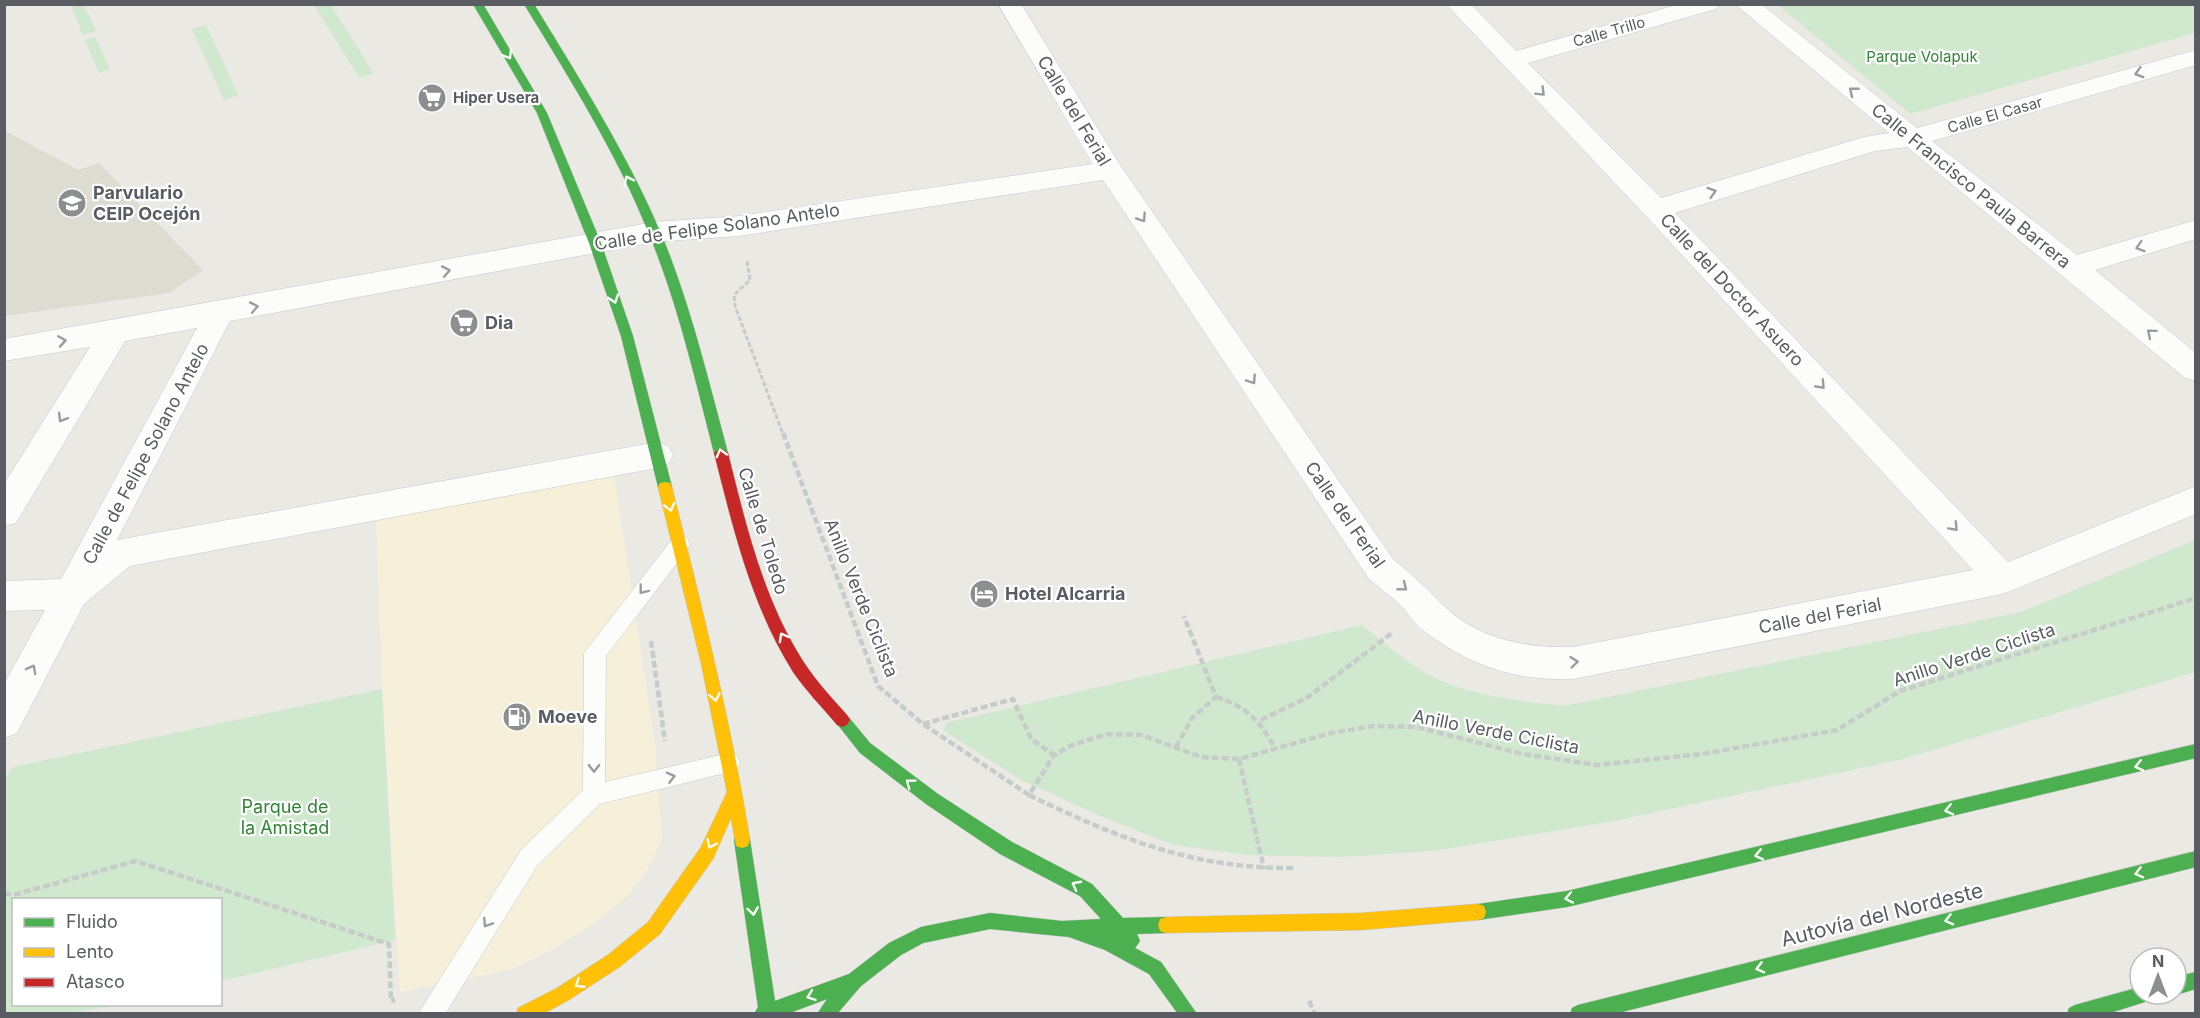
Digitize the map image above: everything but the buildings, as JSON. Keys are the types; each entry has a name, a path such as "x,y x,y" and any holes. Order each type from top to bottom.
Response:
{"main road":[{"path":"478,4 542,113 595,243 627,336 680,544 735,791 766,1013 855,980"},
{"name":"Calle de Toledo","path":"529,4 595,112 654,232 686,320 751,567 771,615 798,666 865,748 932,799 1006,848 1086,890 1155,968 1189,1014"},
{"path":"825,1014 855,980 895,949 921,935 990,921 1062,928 1118,924 1334,924 1446,917 1556,900 1708,867 2196,750"},
{"path":"524,1014 562,994 615,960 654,927 707,853 735,791"},
{"name":"Autovía del Nordeste","path":"1578,1014 2196,859"},
{"path":"1062,928 1109,943 1155,968"},
{"path":"2075,1014 2128,999"}],"street":[{"name":"Calle del Ferial","path":"1009,4 1110,170 1381,569 1415,597 1425,610 1452,633 1478,648 1537,664 1573,663 2003,579 2196,499"},
{"name":"Calle del Doctor Asuero","path":"1456,4 1656,208 2003,579"},
{"name":"Calle Trillo","path":"1510,60 1708,4"},
{"name":"Calle Francisco Paula Barrera","path":"1746,4 2196,370"},
{"name":"Calle El Casar","path":"1656,208 1873,143 1912,138 2196,57"},
{"name":"Calle de Felipe Solano Antelo","path":"4,350 115,333 654,232 739,226 1110,170"},
{"path":"2072,267 2196,229"},
{"name":"Calle de Felipe Solano Antelo","path":"4,721 219,314"},
{"path":"4,513 115,333"},
{"path":"4,596 71,594 121,553 657,455"}],"lane":[{"path":"594,795 595,653 680,544"},
{"path":"435,1005 529,858 594,795 729,763"}],"path":[{"path":"686,320 735,306 734,295 750,280 739,226"},
{"name":"Anillo Verde Ciclista","path":"735,306 878,686 923,724 1029,795 1106,833 1188,860 1265,869 1296,867"},
{"path":"644,589 664,729 668,778"},
{"name":"Anillo Verde Ciclista","path":"1054,755 1071,746 1107,734 1142,735 1201,757 1239,759 1331,733 1373,726 1416,727 1523,754 1597,765 1702,753 1837,730 1900,690 2196,598"},
{"path":"1260,720 1308,697 1425,610"},
{"path":"1184,616 1216,697"},
{"path":"1176,747 1186,724 1198,708 1216,697 1240,704 1260,720 1275,748"},
{"path":"923,724 1013,699 1025,732 1038,748 1054,755 1029,795"},
{"path":"1239,759 1265,869"},
{"path":"4,894 17,894 136,861 389,944 391,1001 435,1005"},
{"path":"1309,1001 1315,1014"}],"shaded area":[{"name":"Parvulario CEIP Ocejón","path":"4,130 78,170 99,163 203,270 169,293 5,316"},
{"name":"Moeve","path":"614,473 655,744 662,839 648,869 627,897 596,922 555,948 510,970 400,992 382,689 376,517"}],"green space":[{"path":"84,5 96,31 83,35 71,7"},
{"path":"314,5 331,5 374,74 359,78"},
{"name":"Parque Volapuk","path":"1778,5 2195,5 2195,33 1910,114"},
{"path":"206,25 238,95 224,100 192,29"},
{"path":"95,37 110,69 99,73 85,40"},
{"path":"2195,540 2195,672 1899,760 1614,821 1433,851 1342,857 1247,855 1173,845 1098,815 1021,780 944,731 946,723 1362,625 1412,665 1446,683 1520,701 1564,706 2021,612"},
{"name":"Parque de la Amistad","path":"382,689 395,940 222,981 222,898 12,898 12,1006 117,1006 66,1013 5,1013 4,781 13,767"}],"traffic: fast":[{"path":"478,4 542,113 595,243 627,336 665,487"},
{"path":"529,4 611,144 654,231 683,313 721,453"},
{"path":"842,720 865,748 932,799 1006,848 1086,890 1132,941"},
{"path":"1478,912 1567,899 2196,751"},
{"path":"742,840 768,1014"},
{"path":"1578,1014 2196,859"},
{"path":"825,1014 855,980 895,949 921,935 990,921 1062,929 1166,925"},
{"path":"1075,932 1109,943 1155,968 1189,1014"},
{"path":"2188,982 2196,980"},
{"path":"762,1014 850,982"},
{"path":"2075,1014 2128,999"}],"traffic: slow":[{"path":"665,487 718,707 742,840"},
{"path":"524,1014 563,994 615,960 654,928 707,853 735,791"},
{"path":"1166,925 1361,922 1478,912"}],"traffic: jam":[{"path":"721,453 751,563 771,616 803,673 842,720"}],"place":[{"name":"Hiper Usera","path":"432,98"},
{"name":"Parvulario CEIP Ocejón","path":"72,203"},
{"name":"Dia","path":"464,323"},
{"name":"Hotel Alcarria","path":"984,594"},
{"name":"Moeve","path":"517,717"}]}
